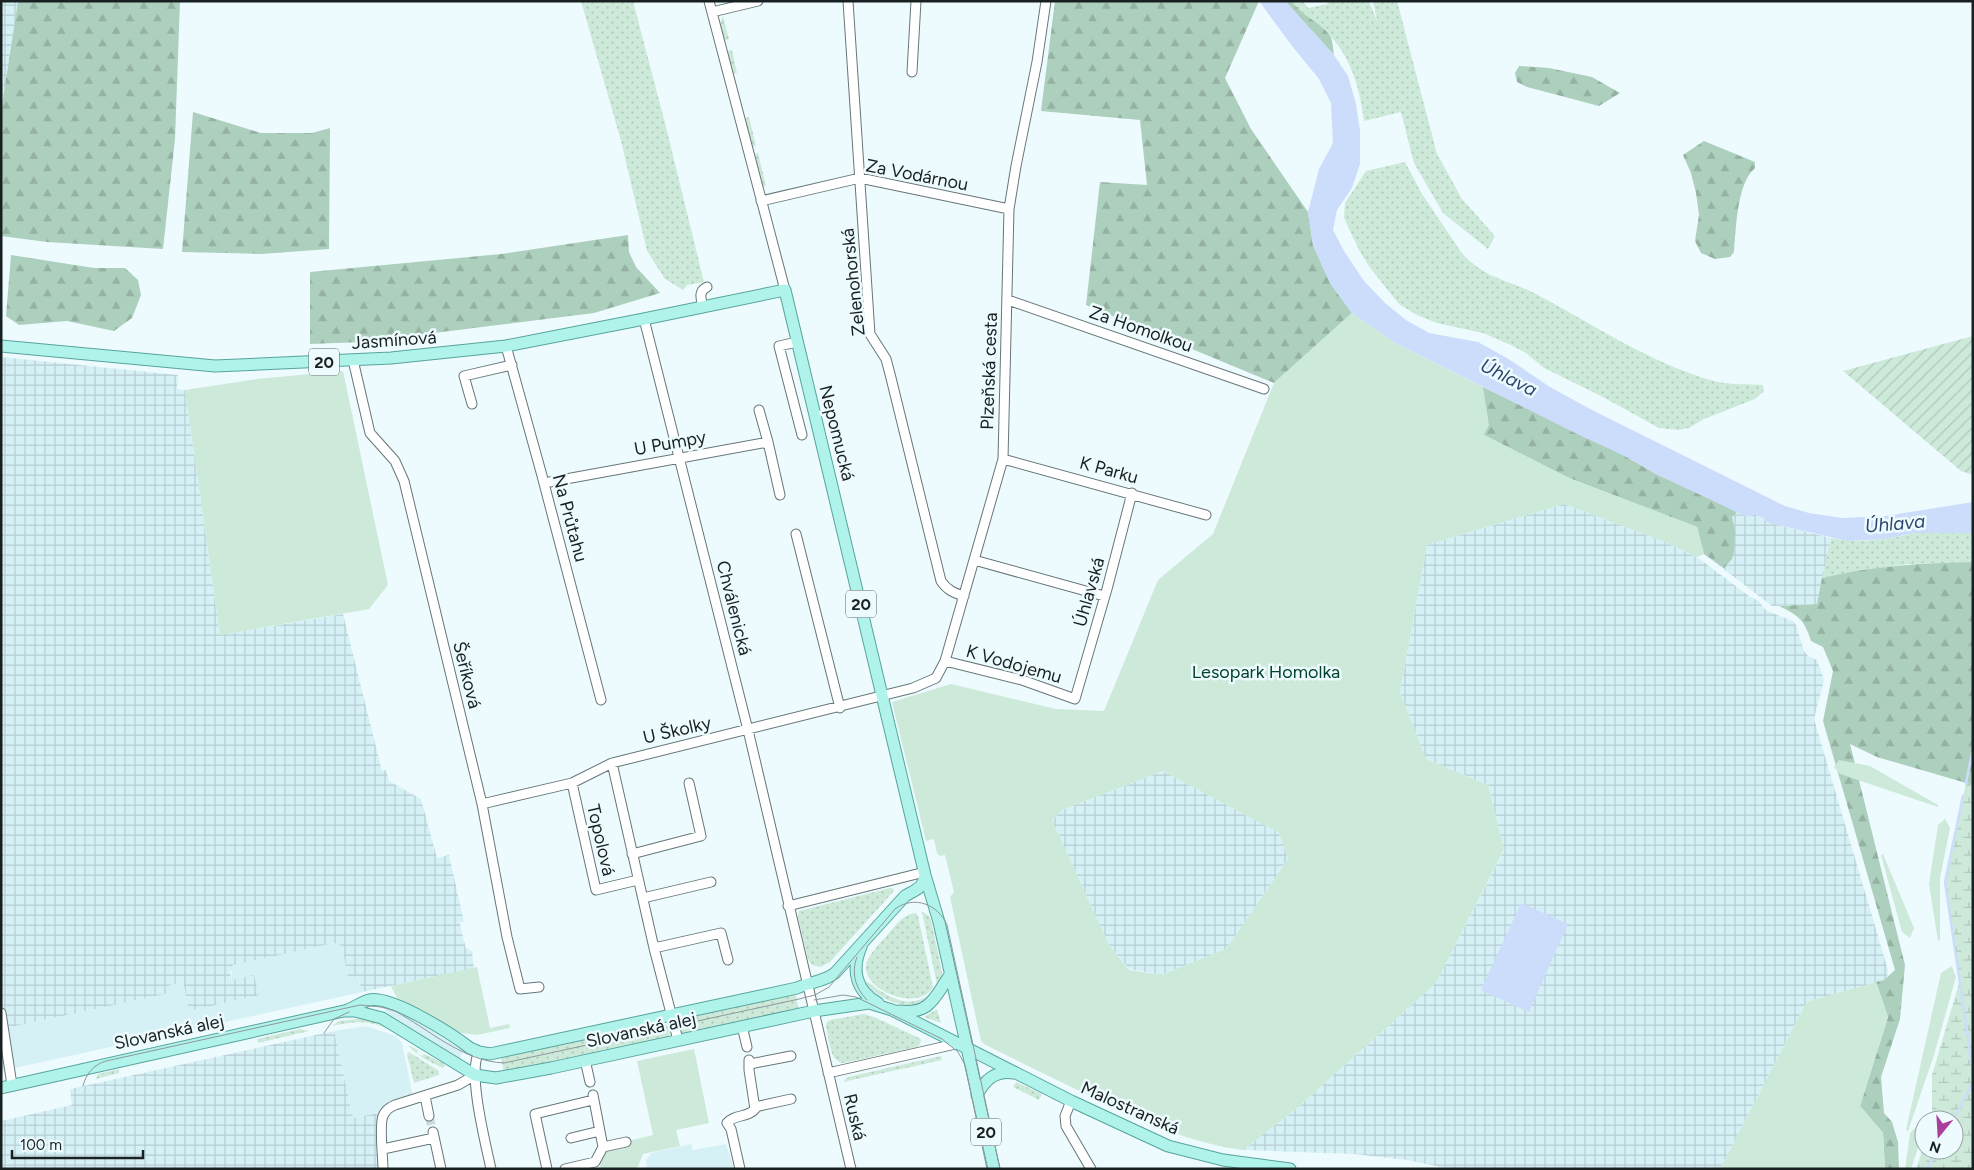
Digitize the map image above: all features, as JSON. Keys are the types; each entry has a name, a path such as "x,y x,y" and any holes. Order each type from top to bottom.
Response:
{"main road":[{"name":"Jasmínová","path":"1,346 215,366 353,360 448,353 506,346 785,290"},
{"name":"Nepomucká","path":"785,290 925,873"},
{"path":"925,873 921,886 905,896 865,940 856,962 857,982 866,995 888,1008 909,1012 919,1010 929,1004 940,992 950,974"},
{"name":"20","path":"925,873 994,1169"},
{"path":"911,893 921,893 932,900"},
{"name":"Slovanská alej","path":"7,1086 344,1011 369,1000 390,1003 415,1014 479,1052 490,1054 509,1051 797,988 831,976 865,940"},
{"name":"Slovanská alej","path":"344,1011 355,1011 389,1021 475,1075 489,1078 585,1060 814,1010 861,1004 888,1008"},
{"name":"Malostranská","path":"888,1008 1071,1101 1168,1146 1221,1165 1290,1169"},
{"path":"978,1096 984,1082 995,1074 1009,1073 1023,1076"}],"street":[{"name":"Nepomucká","path":"709,1 785,290"},
{"path":"712,12 758,1"},
{"name":"Zelenohorská","path":"848,1 870,334 886,359 941,581 952,592 964,596"},
{"path":"912,72 916,1"},
{"path":"1042,1 1046,2"},
{"name":"Plzeňská cesta","path":"883,696 913,688 936,678 945,662 1003,459 1010,210 1016,166 1046,2"},
{"name":"Za Vodárnou","path":"761,202 860,178 1010,210"},
{"path":"703,307 701,292 703,288 707,287"},
{"name":"Za Homolkou","path":"1008,300 1264,390"},
{"name":"Chválenická","path":"644,319 748,730 807,983"},
{"path":"797,342 779,346 802,435"},
{"name":"Na Průtahu","path":"506,346 601,700"},
{"name":"Šeříková","path":"353,360 370,433 394,461 404,481 482,804 507,938 520,989 539,987"},
{"path":"472,404 464,376 512,366"},
{"path":"759,410 780,495"},
{"name":"U Pumpy","path":"544,483 768,442"},
{"name":"K Parku","path":"1003,459 1132,493 1206,515"},
{"name":"Úhlavská","path":"1075,699 1132,493"},
{"path":"796,534 840,708"},
{"path":"974,560 1104,596"},
{"name":"K Vodojemu","path":"945,662 1022,680 1075,699"},
{"name":"U Školky","path":"482,804 572,783 612,763 883,696"},
{"name":"Topolová","path":"612,763 654,948 678,1040"},
{"name":"Topolová","path":"572,783 596,890 638,880"},
{"name":"Topolová","path":"632,854 700,836 690,783"},
{"path":"788,906 925,873"},
{"path":"643,898 711,882"},
{"path":"654,948 721,933 728,960"},
{"name":"Ruská","path":"807,983 851,1169"},
{"path":"1,1013 7,1086"},
{"path":"742,1026 747,1048"},
{"path":"828,1073 964,1045"},
{"path":"479,1052 475,1063 475,1075 480,1117 491,1169"},
{"path":"756,1107 749,1070 750,1062 791,1056"},
{"path":"585,1060 590,1082"},
{"path":"383,1169 382,1124 384,1113 395,1105 458,1085 475,1075"},
{"path":"425,1096 429,1116"},
{"path":"547,1169 535,1114 593,1097 603,1147 598,1163 565,1169"},
{"path":"740,1169 731,1129 727,1123 731,1119 751,1113 756,1107 791,1099"},
{"path":"1071,1101 1065,1116 1066,1126 1091,1169"},
{"path":"571,1138 600,1131"},
{"path":"383,1149 434,1135 441,1169"},
{"path":"603,1147 626,1142"}],"shaded area":[{"path":"1,1 18,1 1,113"},
{"path":"1,357 178,375 177,389 185,390 220,635 343,614 382,771 386,770 389,781 421,799 437,858 449,855 464,922 460,922 460,924 466,949 469,948 472,951 474,968 362,992 358,976 348,978 342,946 334,943 233,965 230,972 232,980 254,975 259,995 189,1011 183,982 169,985 170,993 1,1029"},
{"path":"1564,504 1665,542 1697,557 1749,596 1759,601 1767,611 1793,621 1796,625 1804,651 1808,656 1817,660 1824,680 1814,719 1888,970 1887,978 1810,1001 1805,1005 1720,1169 1451,1169 1407,1160 1354,1154 1243,1150 1296,1109 1436,983 1504,850 1488,785 1426,759 1400,692 1427,545"},
{"path":"1738,511 1747,517 1754,514 1774,524 1831,538 1817,604 1772,606 1704,554 1697,527"},
{"path":"1163,771 1279,833 1288,859 1226,949 1161,975 1129,969 1109,945 1052,820 1062,810"},
{"path":"334,943 342,946 348,978 358,976 362,992 1,1071 1,1029 169,993 168,985 183,982 184,991 232,980 231,968 236,963"},
{"path":"387,1006 404,1012 463,1048 460,1061 383,1015"},
{"path":"366,1026 396,1036 402,1043 413,1097 386,1102 379,1116 378,1113 353,1118 334,1031"},
{"path":"334,1031 353,1118 378,1113 379,1169 1,1169 1,1121 72,1105 70,1089"},
{"path":"691,1144 693,1150 726,1144 734,1169 647,1169 646,1160 651,1153"}],"green space":[{"path":"18,1 180,1 175,139 163,249 47,242 1,236 1,112"},
{"path":"581,1 633,1 704,282 687,285 683,290 665,279 647,251 621,141"},
{"path":"1055,1 1259,1 1225,78 1251,129 1308,212 1313,245 1330,283 1352,313 1274,383 1086,305 1100,182 1147,185 1140,120 1041,111"},
{"path":"1285,1 1292,1 1300,11 1326,31 1332,40 1334,55"},
{"path":"1292,1 1303,1 1308,8 1328,4 1327,1 1369,1 1377,21 1373,1 1397,1 1437,154 1462,199 1495,236 1488,249 1443,213 1414,163 1401,112 1364,121 1357,85 1342,51 1326,32 1303,14"},
{"path":"723,16 729,39 724,41 720,24"},
{"path":"732,50 737,73 732,74 726,51"},
{"path":"1519,66 1549,68 1592,77 1620,93 1599,106 1527,87 1517,82 1515,73"},
{"path":"193,112 261,133 312,133 330,128 329,249 261,254 182,252"},
{"path":"749,117 756,146 751,147 743,119"},
{"path":"1704,141 1755,162 1755,168 1744,184 1741,195 1738,207 1734,252 1730,257 1715,259 1701,253 1695,241 1699,215 1696,193 1691,173 1683,155"},
{"path":"758,153 766,186 761,187 752,155"},
{"path":"1405,162 1422,194 1461,252 1478,268 1536,294 1645,354 1667,364 1714,381 1732,384 1763,385 1764,391 1755,399 1704,419 1689,428 1679,430 1659,428 1601,396 1544,368 1526,353 1513,346 1483,333 1437,323 1417,315 1399,304 1360,252 1344,218 1345,203 1366,171"},
{"path":"628,235 629,252 636,267 660,293 594,313 362,342 310,344 310,272 501,254"},
{"path":"11,255 94,268 125,268 138,280 141,295 132,318 114,331 67,321 19,325 6,316"},
{"name":"Lesopark Homolka","path":"1352,313 1394,342 1483,387 1489,425 1484,435 1569,478 1697,527 1704,554 1697,557 1665,542 1564,504 1427,545 1400,692 1426,759 1488,785 1504,849 1436,983 1296,1109 1243,1150 1203,1142 1146,1122 981,1041 950,897 954,892 945,855 940,856 937,853 934,839 926,841 892,702 951,684 1056,709 1104,711 1158,580 1213,534 1274,383","holes":["1163,771 1279,833 1288,859 1226,949 1161,975 1129,970 1109,945 1052,820 1062,810"]},
{"path":"1973,336 1973,475 1961,471 1843,371"},
{"path":"343,371 388,585 369,609 220,635 185,390 257,379"},
{"path":"1483,387 1625,456 1656,474 1738,511 1732,517 1735,531 1732,559 1724,568 1704,554 1697,527 1569,478 1484,435"},
{"path":"1915,533 1973,533 1973,562 1908,564 1822,578 1831,538 1862,541"},
{"path":"1973,562 1973,785 1877,757 1850,744 1905,965 1900,1019 1881,1077 1884,1113 1892,1122 1898,1142 1899,1169 1885,1169 1883,1133 1860,1106 1888,1017 1876,982 1884,980 1895,970 1823,721 1833,671 1823,647 1811,641 1800,619 1779,606 1817,604 1822,578 1897,566"},
{"path":"1839,760 1870,766 1938,805 1938,807 1840,774 1834,767"},
{"path":"1966,783 1973,785 1973,1169 1916,1169 1919,1160 1964,1160 1964,1110 1932,1110 1932,1075 1960,980 1945,882"},
{"path":"1945,819 1950,828 1940,878 1940,940 1938,941 1929,884 1938,825"},
{"path":"1883,854 1914,928 1910,938 1902,932 1881,855"},
{"path":"890,888 894,889 893,892 830,962 821,967 812,965 808,959 798,917 799,911"},
{"path":"922,912 928,915 931,920 943,977 938,989"},
{"path":"916,913 933,987 926,995 916,998 904,998 881,990 872,982 867,974 866,964 873,952 898,923 907,915"},
{"path":"1952,966 1956,977 1934,1055 1908,1131 1906,1130 1941,973"},
{"path":"477,967 490,1028 509,1024 510,1028 477,1035 461,1033 397,998 391,986"},
{"path":"865,981 899,1000 918,1000 932,993 926,1000 918,1004 898,1004 878,995"},
{"path":"1876,982 1888,1017 1860,1106 1883,1133 1885,1169 1720,1169 1805,1005 1810,1001"},
{"path":"795,992 799,1011 684,1034 679,1029 679,1021 682,1017"},
{"path":"937,1009 941,1023 924,1017"},
{"path":"864,1014 919,1038 921,1040 920,1044 917,1047 843,1063 838,1061 830,1048 827,1022"},
{"path":"366,1018 376,1020 397,1032 358,1022 332,1026 339,1021"},
{"path":"658,1022 668,1025 670,1031 668,1038 504,1074 501,1058"},
{"path":"300,1029 309,1031 258,1043 257,1039"},
{"path":"408,1045 418,1050 417,1053 422,1056 424,1054 443,1063 445,1066 443,1068 429,1061 415,1052"},
{"path":"694,1049 709,1123 676,1130 680,1146 643,1154 637,1169 601,1169 598,1158 603,1147 653,1135 637,1061"},
{"path":"409,1052 439,1071 439,1075 414,1083 407,1054"},
{"path":"941,1056 942,1060 843,1082 848,1077"},
{"path":"119,1069 119,1073 96,1079 98,1074"},
{"path":"1016,1082 1042,1094 1039,1100 1013,1087"},
{"path":"1914,1129 1914,1160 1911,1169 1905,1169 1910,1133"}],"water":[{"name":"Úhlava","path":"1259,1 1285,1 1334,55 1348,76 1356,104 1360,131 1360,164 1352,188 1337,210 1333,230 1344,251 1364,281 1385,303 1406,320 1429,333 1478,342 1507,358 1550,387 1594,411 1785,506 1809,513 1843,518 1885,516 1973,502 1973,533 1915,533 1884,539 1847,541 1763,521 1765,519 1754,514 1747,517 1656,474 1625,456 1577,434 1394,342 1352,313 1330,283 1313,245 1308,212 1319,169 1333,143 1331,103 1319,79"},
{"path":"1521,903 1568,924 1529,1012 1481,990"}],"waterway":[{"path":"1966,783 1972,753"},
{"path":"1963,796 1945,882 1973,1072"},
{"path":"1958,1110 1973,1082"},
{"path":"1927,1169 1932,1160"}],"tunnel":[{"path":"429,1116 433,1132"}],"tram line":[{"path":"83,1086 91,1070 106,1061 360,1005 381,1007 395,1011 460,1051 474,1057 504,1063 799,999 815,995 829,987 895,909 902,905 917,902 932,907 947,925 1000,1169"},
{"path":"857,957 854,968 855,980 867,1000"},
{"path":"814,1000 843,995 856,997 942,1039 958,1052 965,1065 987,1169"},
{"path":"324,1033 334,1019 349,1012"}]}
